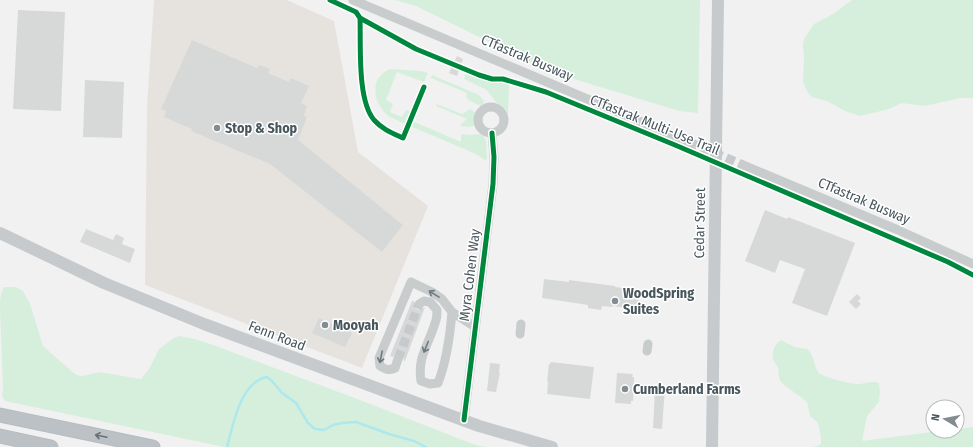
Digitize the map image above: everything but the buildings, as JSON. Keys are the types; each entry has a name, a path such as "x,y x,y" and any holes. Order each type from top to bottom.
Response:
{"highway":[{"path":"3,416 153,447"},
{"path":"4,437 52,447"}],"main road":[{"name":"Cedar Street","path":"712,447 718,0"},
{"name":"Fenn Road","path":"0,233 104,283 182,316 318,368 492,431 552,447"}],"street":[{"name":"CTfastrak Busway","path":"354,0 689,142"},
{"name":"Myra Cohen Way","path":"464,420 493,184 494,158 492,133"},
{"name":"CTfastrak Busway","path":"743,165 898,230 973,264"},
{"path":"398,359 395,368 391,370 385,370 380,366 379,358 411,282 432,292 442,299 452,312 475,327"},
{"path":"420,304 424,301 430,302 438,310 436,323 422,355 419,370 421,381 430,384 438,383 442,373 447,351 452,312"},
{"path":"520,334 521,324"}],"shaded area":[{"path":"154,0 287,0 334,21 358,152 428,206 362,368 145,285 147,107"}],"green space":[{"path":"395,0 700,0 698,113 679,111 551,72 416,6"},
{"path":"852,0 973,0 973,98 960,98 925,106 902,103 889,109 860,116 845,111 827,101 812,97 808,93 803,82 804,39 814,24 833,14"},
{"path":"390,69 421,71 428,73 424,82 397,72 386,100 393,104 390,112 402,117 406,110 411,112 406,124 393,119 386,114 381,108 376,96 375,89 379,77"},
{"path":"466,72 490,81 509,83 508,116 506,110 494,100 487,90 464,79"},
{"path":"432,75 479,95 484,101 483,104 481,106 468,100 466,96 467,93 431,78"},
{"path":"437,104 462,114 470,109 476,113 474,126 461,126 461,124 467,119 436,106"},
{"path":"412,121 461,142 461,134 480,134 484,136 486,141 487,159 485,160 476,154 410,126"},
{"path":"4,287 16,287 23,291 30,304 43,346 76,375 82,376 99,372 141,379 149,369 159,349 179,336 195,339 216,346 473,444 485,447 224,447 5,401 2,396 0,308 1,294"},
{"path":"781,340 795,347 807,349 810,352 817,370 822,375 854,384 873,382 879,383 879,402 867,416 862,441 925,433 925,439 965,439 965,428 973,427 973,447 812,447 821,444 818,423 810,416 807,402 781,382 778,368 773,359 774,348"}],"waterway":[{"path":"227,447 235,417 244,396 250,387 267,377 282,393 296,403 308,423 315,429 324,430 333,425 356,422 414,441 426,447"}],"tunnel":[{"path":"689,142 743,165"},
{"path":"398,359 419,304"}],"cycle path":[{"name":"CTfastrak Multi-Use Trail","path":"330,0 356,12 360,18 416,49 479,75 492,79 503,79 546,92 675,145 948,262 973,275"},
{"path":"360,18 362,86 369,111 374,120 384,128 403,138 424,87"},
{"path":"464,420 493,184 494,157 492,133"}],"place":[{"name":"Stop & Shop","path":"217,128"},
{"name":"WoodSpring Suites","path":"615,301"},
{"name":"Mooyah","path":"325,325"},
{"name":"Cumberland Farms","path":"625,389"}]}
